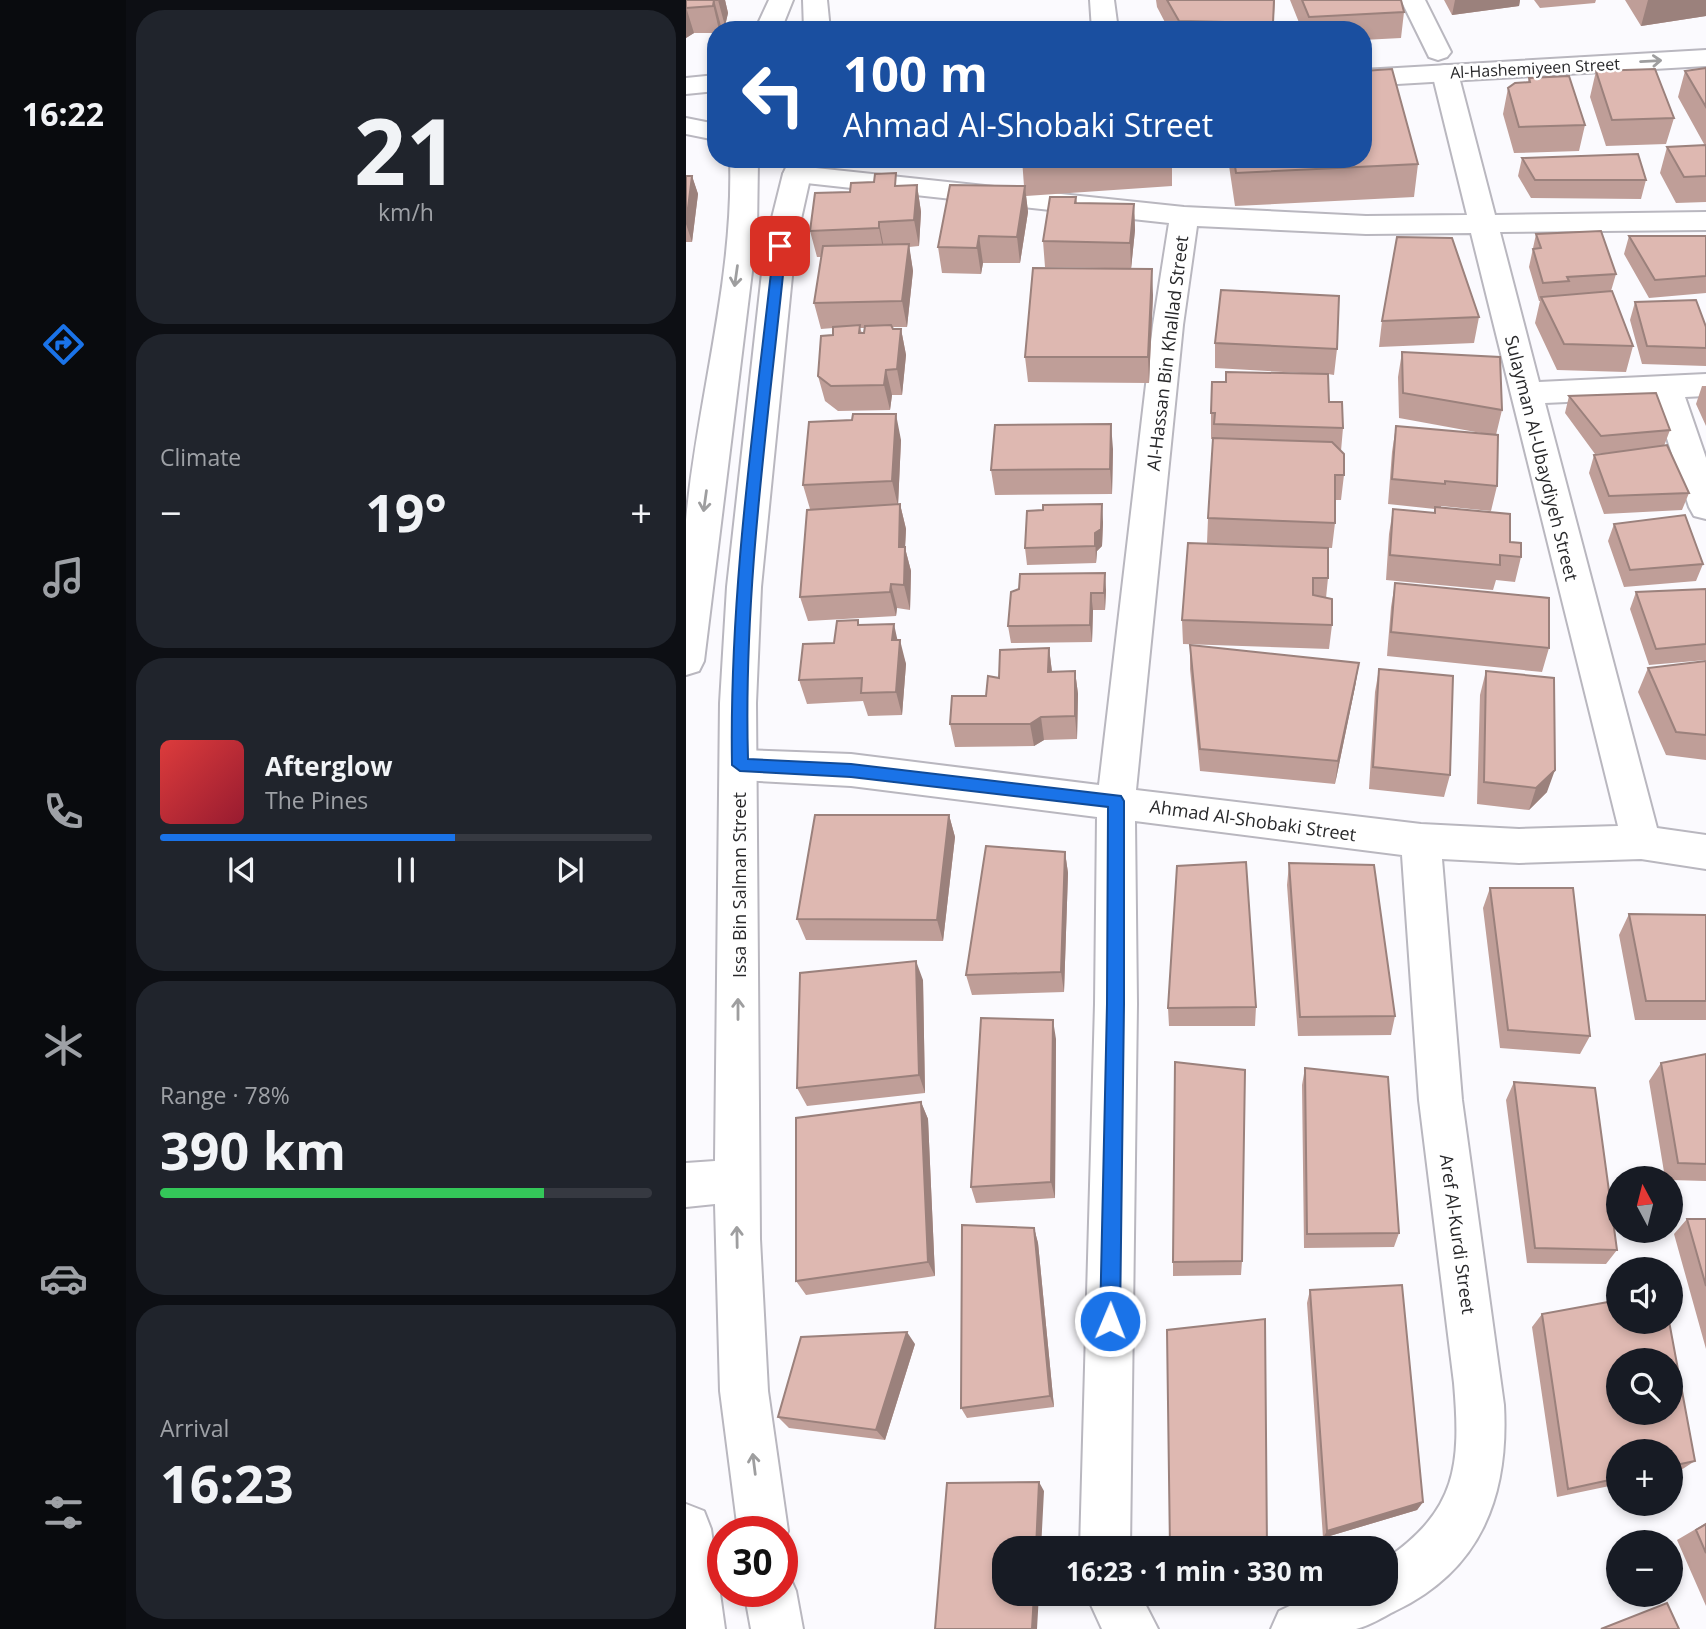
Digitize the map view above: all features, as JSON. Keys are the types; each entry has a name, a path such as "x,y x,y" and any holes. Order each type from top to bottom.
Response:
{"street":[{"path":"772,21 781,0"},
{"path":"815,0 816,21"},
{"path":"1102,0 1104,21"},
{"name":"Sulayman Al-Ubaydiyeh Street","path":"1413,0 1442,63 1642,842"},
{"name":"Al-Hashemiyeen Street","path":"1372,76 1442,63 1706,38"},
{"name":"Al-Hashemiyeen Street","path":"1372,58 1442,63 1706,58"},
{"path":"686,86 707,84"},
{"path":"686,126 707,130"},
{"path":"686,661 696,562 737,268 744,204 744,168"},
{"name":"Issa Bin Salman Street","path":"760,1516 744,1391 736,1181 740,765 738,703 744,587 755,461 780,246 801,168"},
{"path":"809,168 1184,216"},
{"name":"Al-Hassan Bin Khallad Street","path":"1116,801 1168,325 1184,216 1366,225 1706,221"},
{"path":"1525,393 1706,385"},
{"path":"1665,387 1706,507"},
{"name":"Ahmad Al-Shobaki Street","path":"740,765 851,770 1421,841 1519,846 1642,842 1706,852"},
{"path":"1105,1536 1115,1032 1116,801"},
{"name":"Aref Al-Kurdi Street","path":"1398,1582 1417,1570 1458,1529 1475,1487 1481,1451 1477,1376 1443,1123 1428,964 1421,841"},
{"path":"686,1185 736,1181"},
{"path":"686,1529 699,1629"},
{"path":"1119,1606 1132,1629"},
{"path":"1297,1629 1348,1606"},
{"path":"773,1607 777,1629"}],"building":[{"path":"686,0 714,0 713,6 686,8"},
{"path":"1167,0 1274,0 1273,21 1179,21"},
{"path":"1302,0 1401,0 1404,12 1309,17"},
{"path":"1706,68 1706,107 1685,71"},
{"path":"1392,69 1418,164 1372,166 1372,70"},
{"path":"1655,69 1674,118 1612,120 1596,71"},
{"path":"1569,76 1585,125 1519,127 1508,88 1515,83 1530,82 1529,78"},
{"path":"1706,145 1706,176 1684,177 1667,147"},
{"path":"1638,154 1646,180 1535,180 1522,158"},
{"path":"1235,168 1337,168 1236,173"},
{"path":"896,173 895,186 917,185 914,220 879,222 879,228 810,231 815,193 850,192 851,183 874,182 875,174"},
{"path":"686,176 692,176 686,224"},
{"path":"950,185 1025,186 1017,237 979,236 977,248 938,247"},
{"path":"1050,197 1076,197 1075,203 1134,204 1130,243 1043,241"},
{"path":"1601,231 1616,274 1567,277 1569,281 1543,283 1533,249 1541,248 1536,234"},
{"path":"1629,236 1706,236 1706,276 1655,280"},
{"path":"1397,237 1452,238 1479,317 1382,321"},
{"path":"909,244 902,301 814,303 823,246"},
{"path":"1033,268 1152,269 1148,357 1025,357"},
{"path":"1221,290 1339,296 1337,349 1215,343"},
{"path":"1612,291 1633,346 1564,344 1541,297"},
{"path":"1696,300 1706,327 1706,348 1647,346 1635,302"},
{"path":"860,325 859,333 864,333 865,326 891,325 893,329 901,329 897,369 886,370 884,385 831,386 818,376 821,336 833,335 833,327"},
{"path":"1402,352 1500,357 1502,410 1403,393"},
{"path":"1226,372 1328,374 1329,402 1342,402 1343,428 1214,424 1215,413 1211,413 1212,382 1226,382"},
{"path":"1656,393 1670,430 1601,436 1569,396"},
{"path":"853,414 896,414 892,481 803,485 809,422 852,420"},
{"path":"1111,424 1110,469 991,470 995,425"},
{"path":"1396,426 1498,435 1497,486 1392,479"},
{"path":"1213,438 1332,442 1344,454 1344,475 1335,475 1335,523 1208,518"},
{"path":"1667,445 1689,493 1609,496 1594,455"},
{"path":"900,504 899,547 905,547 904,585 891,584 890,592 800,597 807,510"},
{"path":"1102,504 1101,529 1095,533 1095,546 1025,548 1027,511 1043,510 1043,505"},
{"path":"1435,507 1510,514 1510,542 1521,543 1521,557 1500,555 1500,565 1390,555 1393,509 1435,513"},
{"path":"1685,515 1703,564 1630,570 1614,524"},
{"path":"1188,543 1328,548 1328,578 1313,578 1313,595 1332,599 1332,625 1182,620"},
{"path":"1105,573 1104,593 1091,593 1090,625 1008,626 1011,592 1019,589 1020,574"},
{"path":"1395,583 1549,598 1549,648 1391,632"},
{"path":"1706,589 1706,644 1656,649 1636,592"},
{"path":"858,620 858,625 894,624 892,640 900,640 896,692 861,693 862,678 799,680 803,644 834,643 837,621"},
{"path":"1190,645 1359,663 1338,761 1200,749"},
{"path":"1049,648 1048,672 1075,671 1075,716 1041,717 1030,724 950,724 952,696 986,696 988,676 999,678 1000,650"},
{"path":"1706,661 1706,735 1676,732 1648,668"},
{"path":"1379,669 1453,676 1450,775 1373,767"},
{"path":"1486,671 1554,678 1555,770 1536,788 1484,782"},
{"path":"815,815 949,815 937,920 797,919"},
{"path":"986,846 1065,852 1061,972 966,975"},
{"path":"1246,862 1256,1007 1168,1008 1177,866"},
{"path":"1289,863 1374,865 1395,1016 1300,1017"},
{"path":"1490,888 1573,888 1590,1036 1508,1030"},
{"path":"1629,914 1706,915 1706,1001 1646,1001"},
{"path":"916,961 919,1075 797,1088 800,973"},
{"path":"981,1018 1053,1020 1051,1182 971,1187"},
{"path":"1706,1054 1706,1164 1678,1163 1661,1063"},
{"path":"1175,1062 1245,1070 1242,1261 1173,1262"},
{"path":"1305,1068 1388,1077 1399,1233 1307,1234"},
{"path":"1514,1082 1595,1088 1606,1169 1606,1243 1616,1243 1617,1250 1535,1248"},
{"path":"921,1102 928,1262 796,1281 796,1118"},
{"path":"1687,1219 1706,1219 1706,1286"},
{"path":"962,1225 1034,1228 1050,1396 961,1408"},
{"path":"1402,1285 1423,1502 1327,1531 1310,1290"},
{"path":"1606,1302 1606,1334 1671,1334 1674,1348 1606,1348 1606,1425 1683,1425 1683,1396 1695,1461 1683,1464 1683,1439 1606,1439 1606,1481 1568,1489 1542,1314"},
{"path":"1265,1319 1267,1536 1170,1536 1167,1330"},
{"path":"907,1332 876,1430 778,1417 801,1337"},
{"path":"1039,1482 1037,1536 992,1536 992,1606 1033,1606 1032,1629 935,1629 947,1483"},
{"path":"1706,1524 1706,1553 1696,1530"},
{"path":"1657,1607 1669,1607 1679,1629 1601,1629"}],"route":[{"path":"780,246 755,461 744,587 738,703 740,765 851,770 1116,801 1116,1004 1110,1321"}]}
